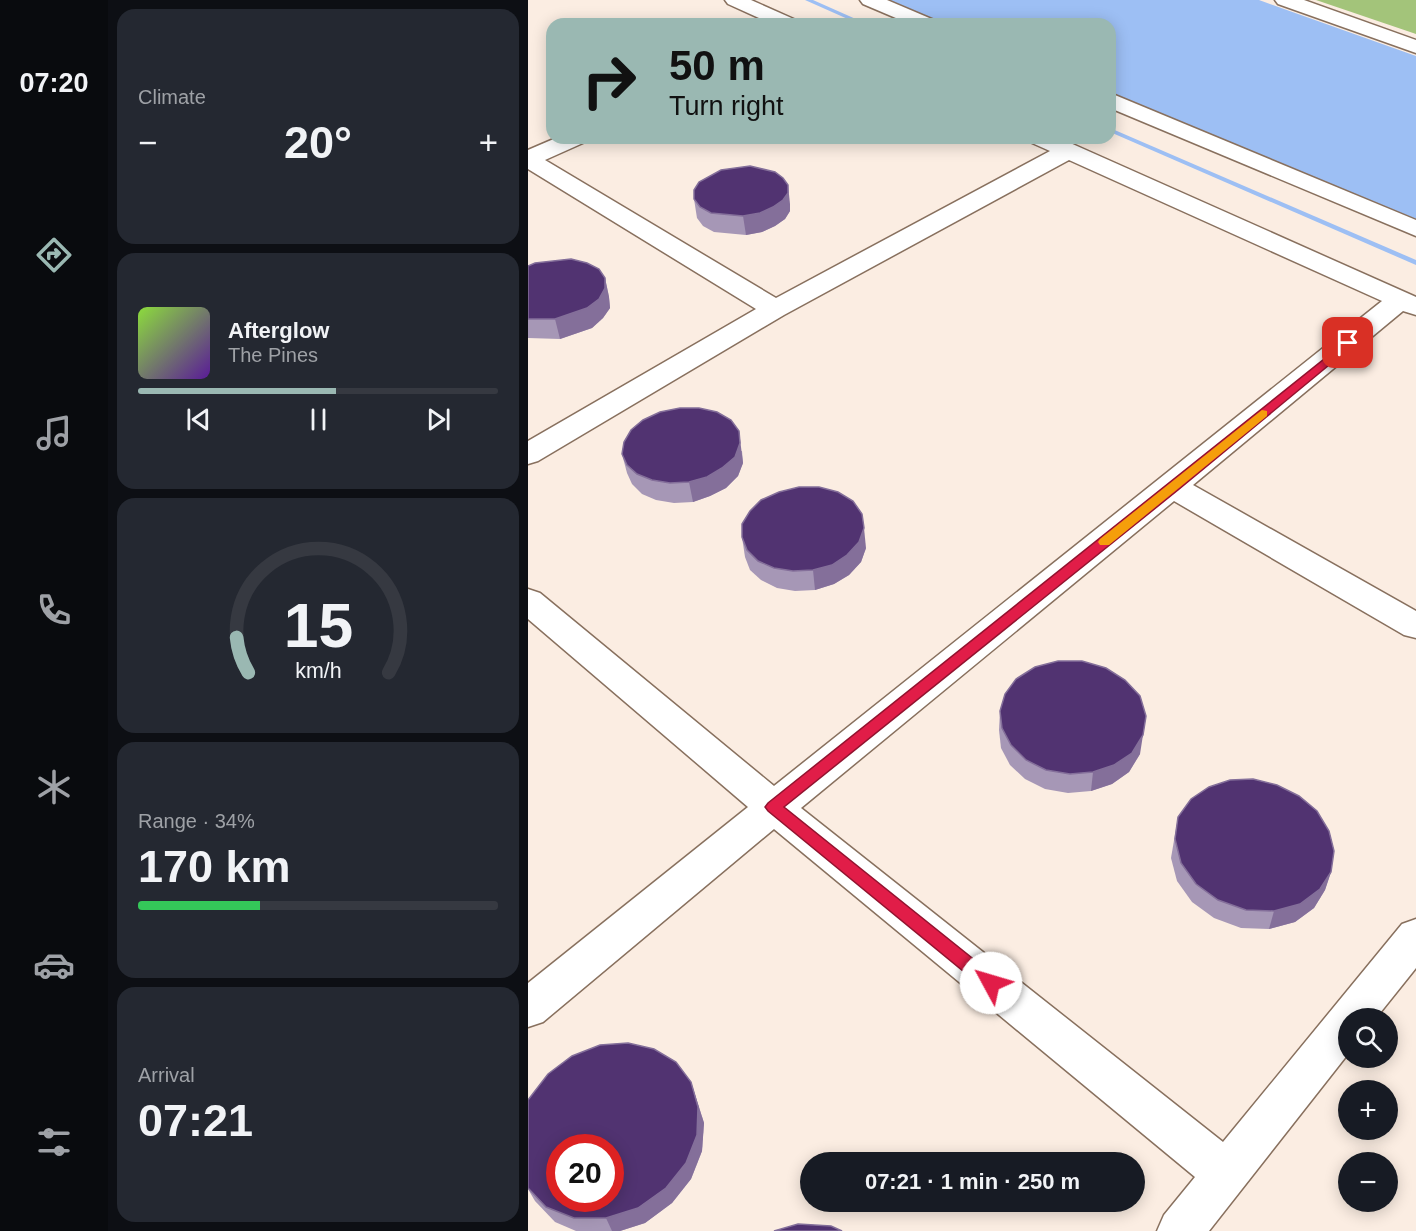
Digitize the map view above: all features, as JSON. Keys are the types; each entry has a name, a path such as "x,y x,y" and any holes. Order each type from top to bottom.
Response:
{"lane":[{"path":"735,0 776,18"},
{"path":"870,0 913,18"},
{"path":"1285,0 1416,47"},
{"path":"1116,103 1416,229"},
{"path":"528,159 562,144"},
{"path":"528,1008 773,807 1173,487 1408,304 1053,144"},
{"path":"528,454 775,309 1068,151"},
{"path":"528,159 775,309"},
{"path":"1173,487 1416,626"},
{"path":"528,601 773,807 1227,1174"},
{"path":"1360,1008 1416,937"},
{"path":"1180,1231 1338,1035"}],"shaded area":[{"path":"528,0 1416,0 1416,1231 528,1231"}],"green space":[{"path":"1316,0 1416,0 1416,34"}],"water":[{"path":"882,0 1259,0 1416,56 1416,220 1116,96 1116,18 926,18"}],"building":[{"path":"750,166 775,172 783,178 788,185 788,193 783,200 760,213 743,216 711,213 700,207 694,199 694,190 699,182 721,170"},
{"path":"571,259 599,269 605,278 605,288 599,299 587,308 555,319 528,319 528,266 535,263"},
{"path":"680,408 699,408 717,412 731,420 739,431 740,443 735,457 707,477 689,482 670,483 652,480 637,474 627,465 622,454 624,442 631,430 643,420 660,412"},
{"path":"799,487 819,487 838,492 853,501 862,514 864,528 859,542 847,555 832,565 813,570 793,571 774,568 758,561 747,550 742,537 742,524 761,500"},
{"path":"1058,661 1082,661 1106,668 1125,680 1140,696 1146,716 1143,735 1132,753 1114,765 1093,772 1070,774 1046,770 1026,760 1011,745 1002,728 1000,711 1005,694 1016,679 1035,667"},
{"path":"1253,779 1277,785 1299,796 1317,811 1329,831 1334,851 1331,872 1320,889 1300,904 1274,911 1246,910 1218,900 1196,884 1181,863 1175,839 1178,817 1191,799 1209,787 1230,780"},
{"path":"628,1043 654,1049 676,1062 691,1082 698,1107 697,1135 686,1163 666,1188 638,1208 606,1218 574,1218 559,1212 624,1212 624,1134 546,1134 546,1207 528,1188 528,1100 548,1074 572,1056 600,1045"},
{"path":"798,1224 831,1226 842,1231 774,1231"}],"waterway":[{"path":"808,0 850,18"},
{"path":"1116,133 1416,263"}],"slow traffic":[{"path":"1104,542 1262,414"}],"route":[{"path":"991,983 773,807 1173,487 1348,343"}]}
